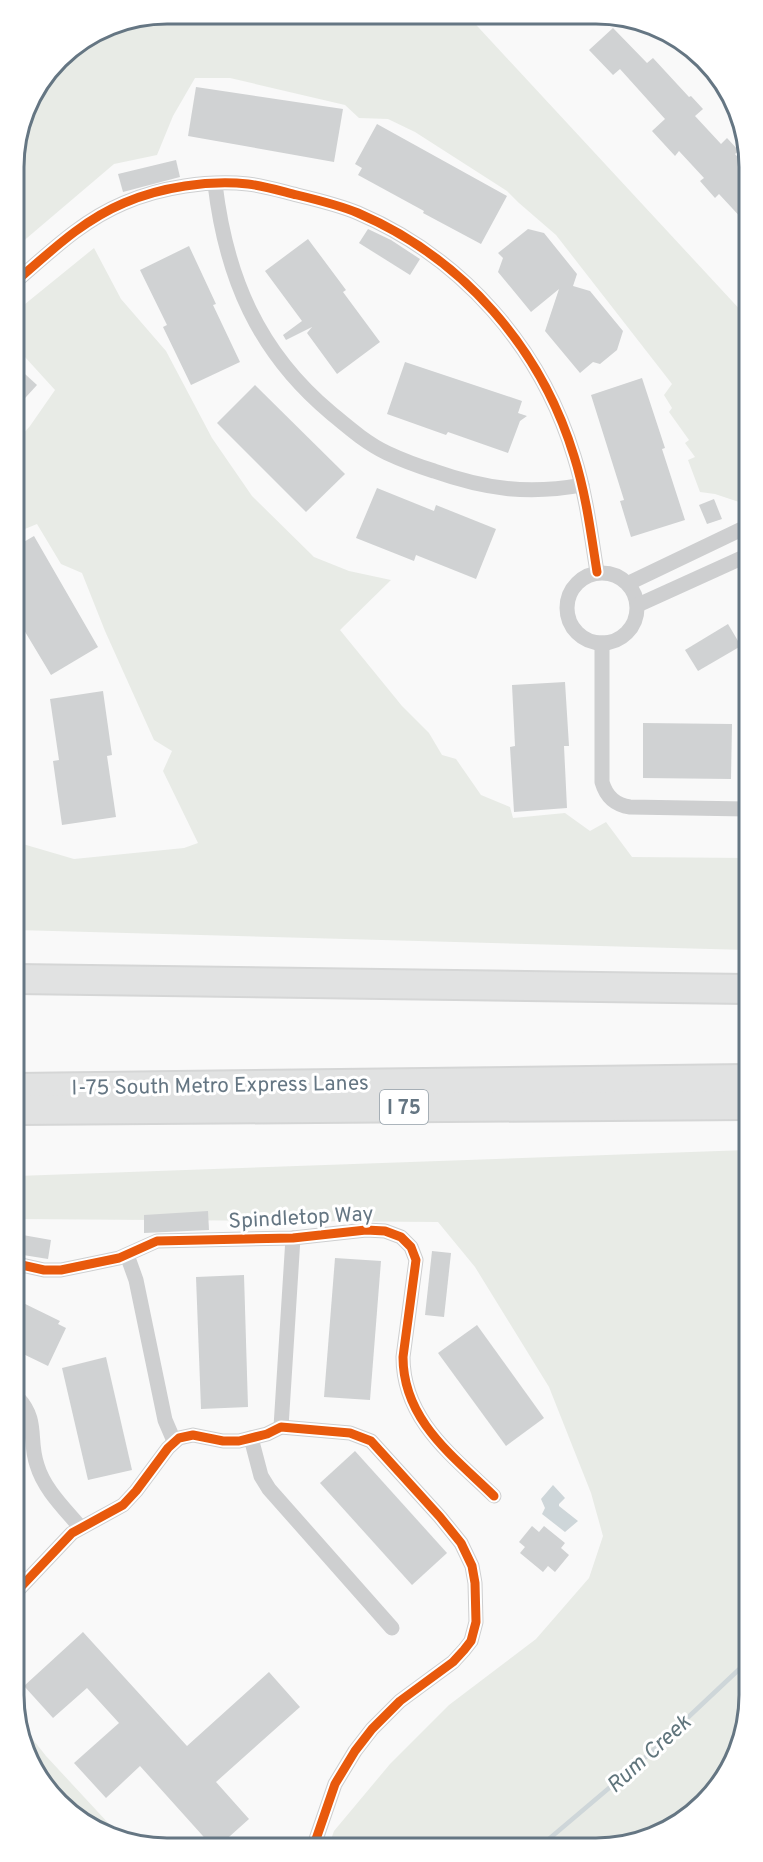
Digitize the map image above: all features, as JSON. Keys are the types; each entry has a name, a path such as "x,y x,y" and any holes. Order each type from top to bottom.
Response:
{"highway":[{"path":"24,979 739,989"},
{"name":"I-75 South Metro Express Lanes","path":"24,1088 739,1079"},
{"name":"I 75","path":"24,1110 739,1105"},
{"path":"24,1118 62,1109"}],"street":[{"path":"215,184 226,250 251,315 288,372 314,399 344,424 386,453 462,480 522,491 582,486"},
{"path":"24,274 65,239 110,209 144,196 175,188 215,184 260,186 327,202 356,212 405,238 452,271 487,302 518,341 564,427 582,486 597,572"},
{"path":"628,583 739,530"},
{"path":"721,539 730,563"},
{"path":"638,605 739,559"},
{"path":"597,572 614,574 628,583 635,594 638,605 636,620 629,631 617,640 602,643 589,641 579,634 571,624 567,611 568,598 574,586 585,577 597,572"},
{"path":"602,643 602,782 610,798 620,805 630,807 739,809"},
{"name":"Spindletop Way","path":"24,1266 44,1270 61,1270 127,1255 157,1241 293,1238 366,1230 385,1231 401,1237 411,1247 416,1260 403,1357 403,1372 407,1390 415,1409 432,1433 494,1496"},
{"name":"Spindletop Way","path":"281,1427 293,1238"},
{"path":"127,1255 135,1281 165,1420 174,1441"},
{"path":"24,1407 30,1416 35,1456 41,1475 57,1500 80,1527"},
{"path":"24,1584 62,1542 80,1527 106,1516 123,1505 136,1491 155,1463 179,1438 193,1435 230,1442 251,1438 281,1427 350,1433 371,1441 461,1543 472,1566 475,1582 476,1623 471,1641 453,1662 400,1701 372,1729 355,1751 335,1784 316,1838"},
{"path":"251,1438 258,1468 269,1490 392,1628"}],"shaded area":[{"path":"158,24 475,24 739,309 739,502 700,492 688,460 695,457 685,443 689,440 669,412 672,408 664,395 672,384 556,235 507,191 415,132 388,119 359,118 345,105 230,78 195,78 173,116 157,155 114,164 24,240 24,158 35,112 48,88 73,59 95,43 112,35"},
{"path":"94,248 121,299 166,351 212,438 252,496 314,557 349,571 391,580 340,630 402,706 429,733 442,755 456,759 481,795 510,807 513,818 565,813 590,831 606,822 632,857 739,858 739,950 24,930 24,844 74,859 184,848 198,843 163,771 172,751 154,740 105,631 82,573 61,564 37,524 24,529 24,433 55,390 24,356 24,305"},
{"path":"739,1150 739,1704 728,1750 720,1766 697,1796 668,1819 651,1827 615,1837 332,1838 334,1831 390,1764 449,1705 536,1639 589,1578 603,1536 591,1493 549,1387 475,1267 438,1222 24,1219 24,1176"},
{"path":"553,1485 565,1498 559,1506 578,1521 565,1532 542,1514 545,1508 541,1499"},
{"path":"30,1736 111,1826 88,1814 66,1796 43,1766"}],"building":[{"path":"613,28 647,63 653,58 703,109 695,116 721,144 727,138 738,150 735,154 739,158 739,216 719,194 715,198 700,181 704,178 679,151 675,156 652,131 665,119 620,69 613,75 589,50"},
{"path":"196,87 343,109 334,162 188,136"},
{"path":"377,124 507,196 481,244 358,175 362,168 355,164"},
{"path":"176,160 180,177 123,192 118,174"},
{"path":"368,229 391,240 420,259 410,275 359,243"},
{"path":"528,229 544,233 577,274 573,286 590,291 623,331 617,350 600,364 593,362 580,373 545,331 559,289 531,312 498,272 503,258 498,253"},
{"path":"308,239 346,290 343,292 380,342 337,374 307,333 312,327 286,340 283,335 302,321 265,271"},
{"path":"189,246 240,362 191,385 163,327 167,325 140,270"},
{"path":"405,362 522,401 518,413 527,416 520,421 508,453 448,432 446,435 387,414"},
{"path":"24,373 37,385 24,399"},
{"path":"642,378 685,520 631,537 620,501 624,500 591,395"},
{"path":"255,385 345,474 306,512 217,423"},
{"path":"377,488 434,511 436,505 496,529 476,579 416,555 414,561 356,538"},
{"path":"714,499 722,519 707,524 699,505"},
{"path":"34,536 98,647 51,675 24,630 24,542"},
{"path":"728,624 739,643 739,647 698,671 685,650"},
{"path":"565,682 569,746 564,746 567,808 514,812 510,747 515,746 512,685"},
{"path":"103,691 112,755 107,756 116,817 62,825 53,761 59,760 50,699"},
{"path":"643,723 732,724 731,779 643,778"},
{"path":"208,1211 209,1230 144,1233 144,1215"},
{"path":"24,1235 51,1240 48,1259 24,1255"},
{"path":"432,1251 451,1253 444,1317 425,1315"},
{"path":"335,1258 381,1261 370,1400 324,1397"},
{"path":"244,1275 248,1407 201,1409 196,1277"},
{"path":"24,1303 60,1321 58,1324 66,1328 48,1366 24,1354"},
{"path":"477,1325 544,1418 506,1446 438,1353"},
{"path":"106,1357 132,1470 88,1480 62,1368"},
{"path":"355,1451 447,1553 412,1585 320,1483"},
{"path":"532,1526 539,1532 544,1526 565,1543 561,1548 569,1555 555,1572 548,1566 543,1572 520,1553 525,1547 519,1542"},
{"path":"83,1632 187,1746 269,1672 300,1707 216,1782 249,1819 228,1838 205,1838 140,1766 106,1798 74,1763 119,1723 87,1688 53,1718 24,1686"}],"waterway":[{"name":"Rum Creek","path":"550,1838 648,1755 739,1669"}],"cycle path":[{"path":"24,274 66,238 108,210 138,197 201,184 233,183 267,187 358,213 396,232 431,255 464,281 493,311 519,344 541,379 560,416 574,456 585,499 597,572"},
{"path":"24,1266 44,1270 61,1270 119,1258 157,1241 293,1238 366,1230 385,1231 401,1237 411,1247 416,1260 403,1357 405,1379 411,1400 433,1435 494,1496"},
{"path":"24,1584 72,1533 123,1505 168,1448 179,1438 193,1435 223,1441 239,1441 267,1434 281,1427 350,1433 371,1441 461,1543 472,1566 476,1622 471,1641 453,1662 400,1701 372,1729 355,1751 335,1784 316,1838"}]}
